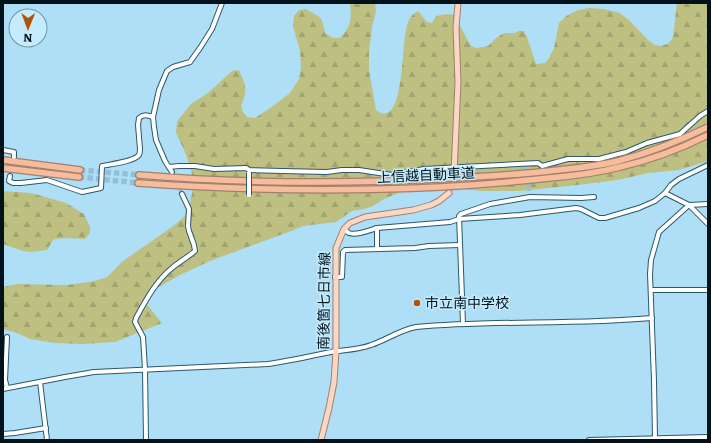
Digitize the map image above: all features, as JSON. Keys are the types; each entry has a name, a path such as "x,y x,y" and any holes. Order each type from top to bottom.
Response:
{"highway":[{"name":"上信越自動車道","path":"139,175 219,180 362,181 459,178 543,172 594,165 639,155 708,127"},
{"name":"上信越自動車道","path":"138,183 220,188 322,190 414,188 506,182 569,176 619,168 667,153 708,135"},
{"path":"3,160 80,170"},
{"path":"3,168 79,177"}],"main road":[{"path":"454,170 458,82 456,28 458,3"},
{"path":"344,229 350,223 365,217 413,210 431,205 449,193"},
{"name":"南後箇七日市線","path":"321,440 334,382 336,351 336,248 344,229"}],"street":[{"path":"172,172 165,161 156,140 153,117 159,90 167,71 173,67 190,62 212,29 222,3"},
{"path":"169,167 195,166 214,169 246,168 249,171 327,172 359,170 392,175 424,169 454,170 538,163 542,166 568,160 600,159 626,152 647,143 680,134 700,116 708,111"},
{"path":"10,176 9,181 13,183 47,180 82,192 101,188 102,166 130,160 138,155 140,152 138,125 139,118 147,115 153,117"},
{"path":"3,150 14,152 14,156"},
{"path":"344,229 350,234 356,234 377,228 450,222 459,219 520,215 576,208 599,218 606,218 646,206 665,193 670,185 679,179 708,165"},
{"path":"249,171 249,195"},
{"path":"529,191 530,197"},
{"path":"665,193 689,205 708,224"},
{"path":"146,440 143,337 135,322 155,286 160,280 172,267 195,251 188,226 189,209 182,194"},
{"path":"463,324 459,219 461,214 490,204 530,197 594,197"},
{"path":"655,438 651,260 656,240 660,232 689,205 708,204"},
{"path":"377,228 377,249"},
{"path":"335,277 342,277 343,252 345,250 460,245"},
{"path":"651,290 708,290"},
{"path":"4,335 5,389 94,372 268,364 360,348 408,328 416,327 463,324 596,321 652,318"},
{"path":"40,382 47,440"},
{"path":"3,434 46,428"},
{"path":"589,440 708,437"}],"green space":[{"path":"350,3 375,3 376,11 372,27 369,52 369,70 376,110 384,114 393,108 397,98 400,86 404,42 408,22 413,14 418,11 427,22 432,23 436,16 447,14 454,15 471,46 477,48 488,46 504,33 524,31 536,64 545,63 549,58 554,48 559,23 566,16 578,10 589,8 604,9 620,13 629,20 648,40 655,45 662,46 669,43 673,37 677,3 708,3 708,161 679,170 648,173 618,180 519,191 483,191 463,189 444,191 438,184 418,185 384,199 373,206 352,211 336,222 303,226 210,261 180,275 157,288 144,301 162,323 115,342 82,344 55,343 30,339 3,329 3,287 16,284 67,285 95,281 107,277 123,261 172,227 185,216 194,185 191,169 176,133 177,121 191,104 208,93 232,71 239,70 243,80 245,96 241,106 247,117 255,118 273,106 290,93 299,79 301,68 300,51 293,26 294,16 299,10 306,9 322,20 325,33 333,38 340,38 349,26 351,13"},
{"path":"3,191 31,193 66,203 84,214 90,227 90,233 85,239 65,238 53,240 47,250 31,252 23,251 3,244"}],"tunnel":[{"path":"526,166 529,191"},
{"path":"80,170 139,175"},
{"path":"172,172 182,194"},
{"path":"79,177 138,183"}],"place":[{"name":"市立南中学校","path":"417,303"}]}
